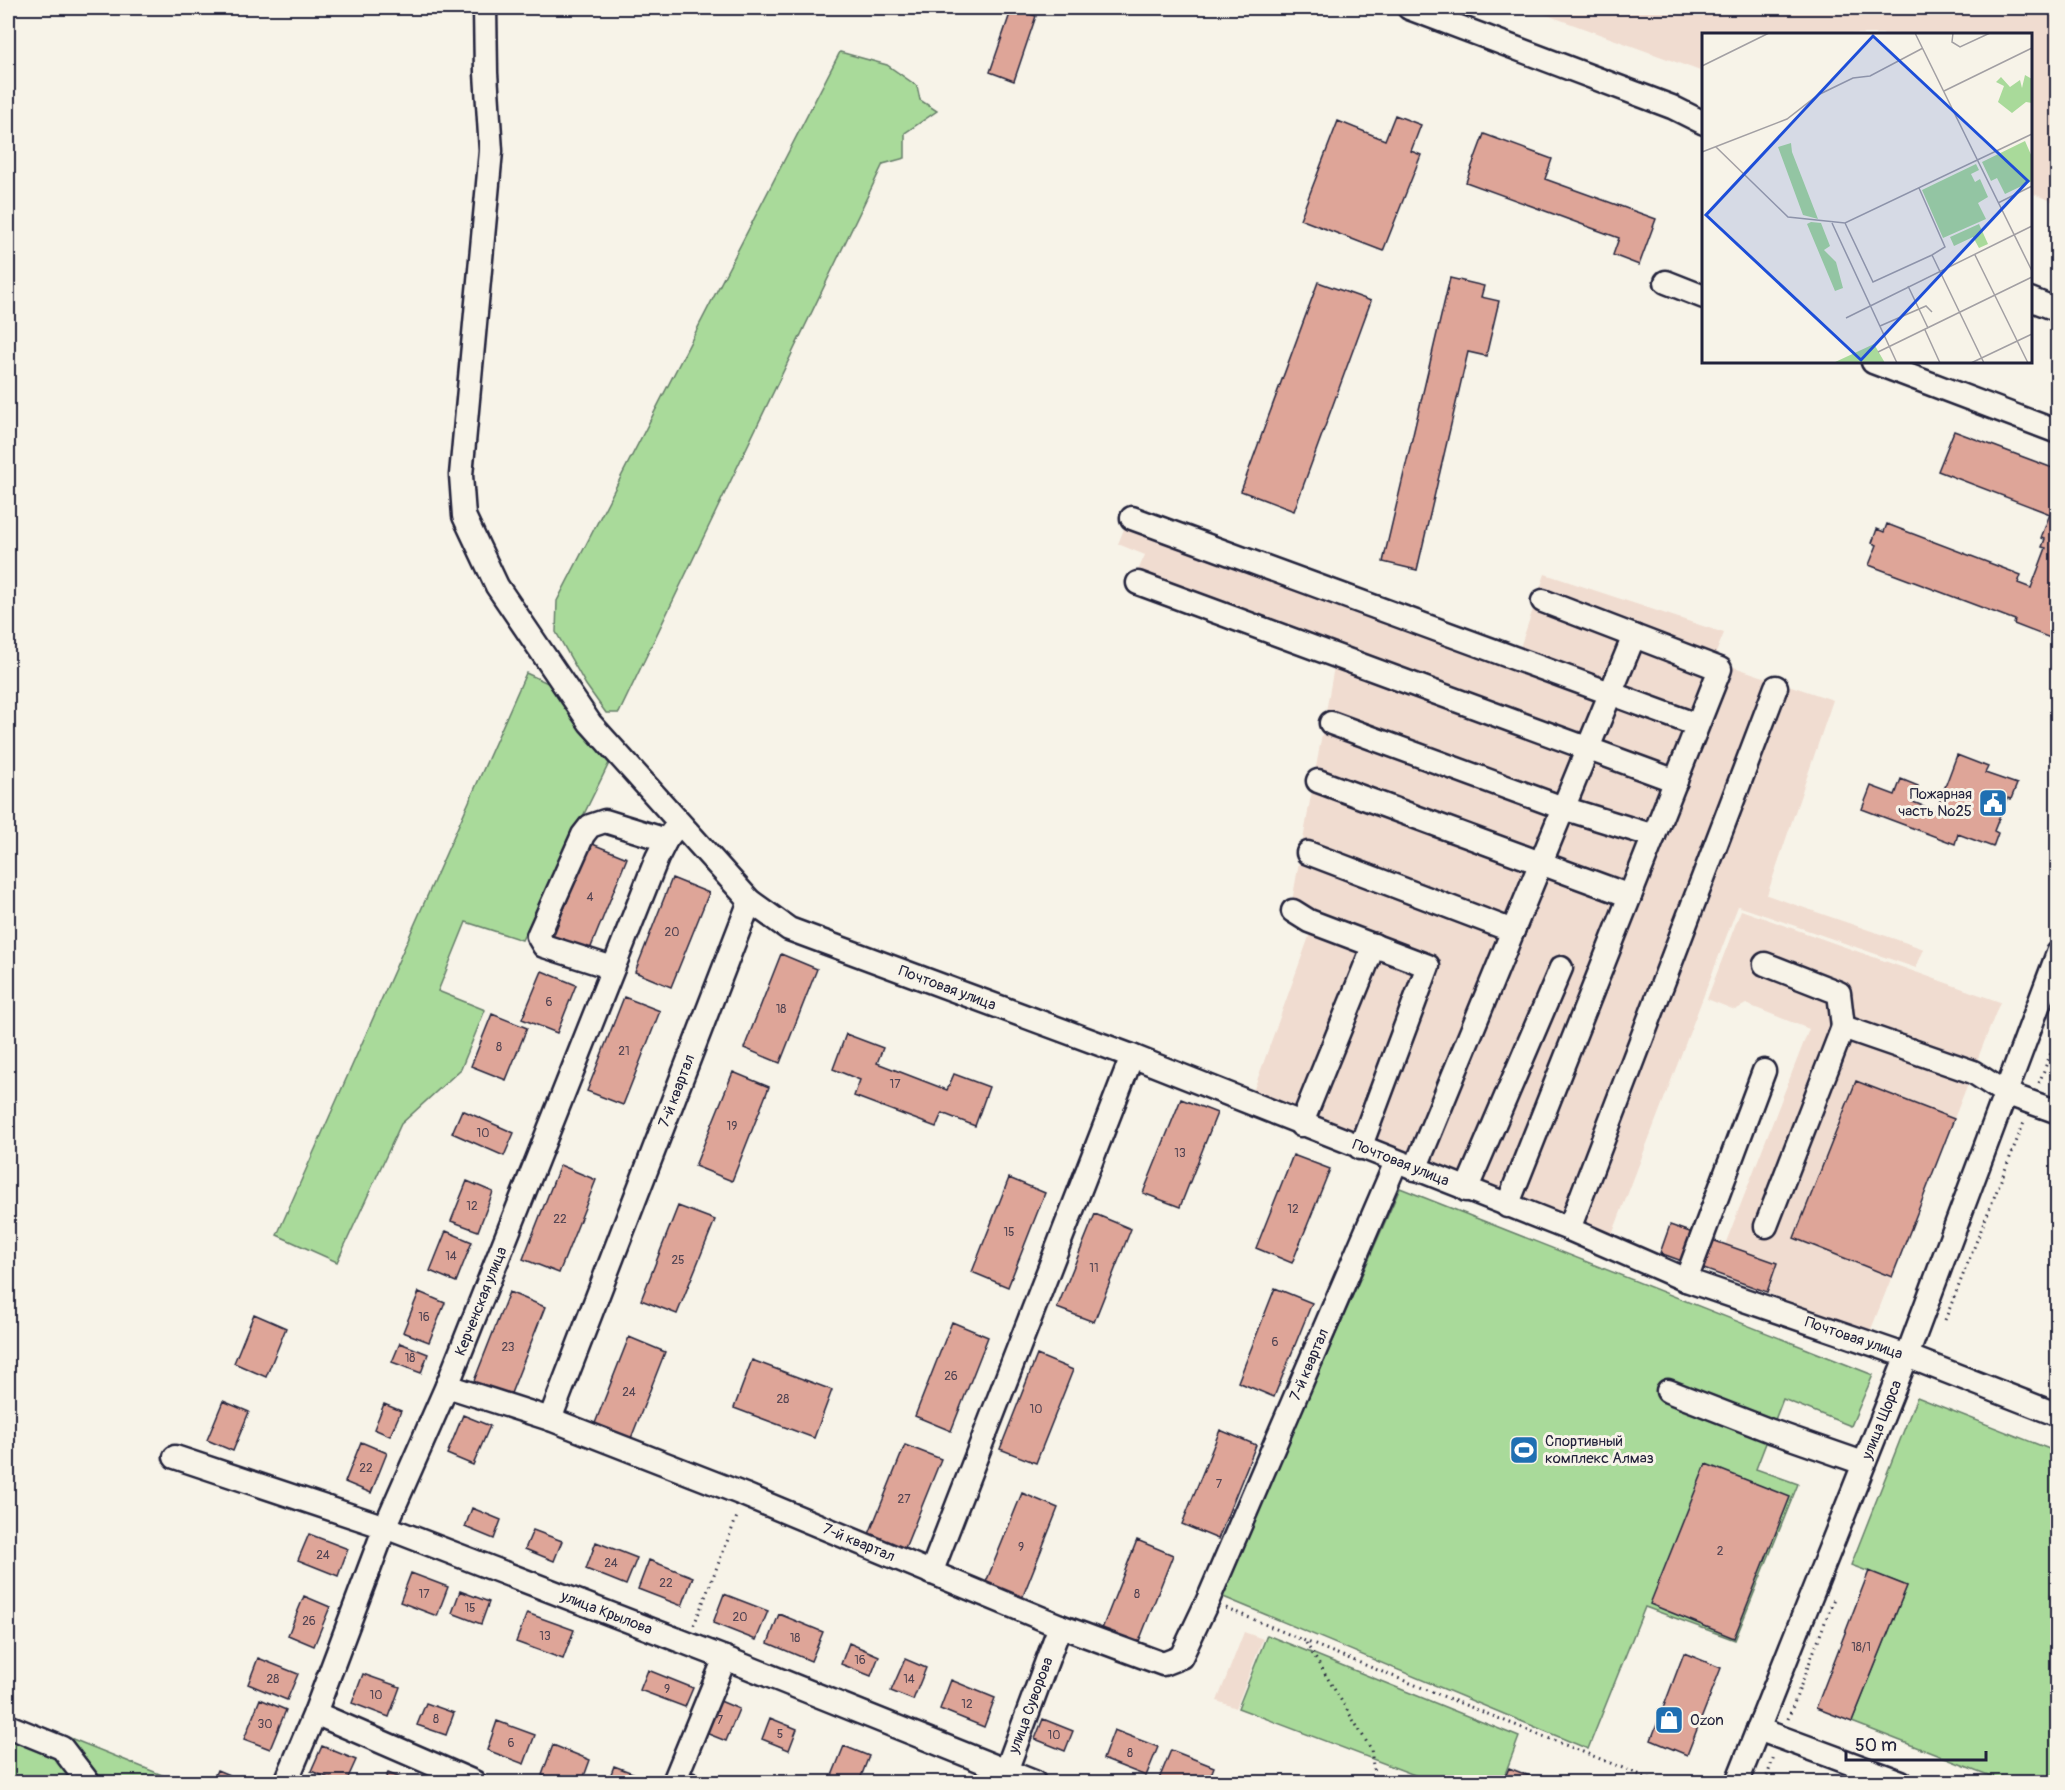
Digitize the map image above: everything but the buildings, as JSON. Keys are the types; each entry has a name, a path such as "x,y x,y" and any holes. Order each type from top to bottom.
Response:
{"street":[{"name":"Почтовая улица","path":"485,8 491,151 461,475 464,516 497,586 590,723 672,831 750,901 789,929 1132,1056 1569,1230 1686,1280 1907,1356 2058,1415"},
{"path":"1409,8 1672,107 1702,122"},
{"path":"1666,282 1702,296"},
{"path":"2032,299 2058,310"},
{"path":"1876,363 2058,432"},
{"path":"1132,518 1698,725"},
{"path":"1138,583 1676,781"},
{"path":"1507,1206 1720,669 1543,601"},
{"name":"7-й квартал","path":"750,901 550,1419 745,1495 1060,1626 1163,1664 1181,1657 1208,1600 1513,931 1634,636"},
{"path":"1569,1230 1776,687"},
{"path":"1331,723 1563,808 1654,836"},
{"path":"1318,781 1630,896"},
{"path":"613,968 544,946 538,936 583,835 590,826 605,821 672,831"},
{"name":"Керченская улица","path":"286,1782 315,1713 386,1527 447,1386 613,968 672,831"},
{"path":"1308,853 1513,931"},
{"path":"1293,911 1309,921 1428,966 1360,1148"},
{"path":"1301,1125 1374,945"},
{"name":"улица Щорса","path":"1737,1782 1907,1356 2058,953"},
{"path":"1765,964 1839,993 1843,1027 1766,1226"},
{"path":"1466,1190 1561,968"},
{"path":"1843,1027 1973,1071 2005,1093 2058,1112"},
{"path":"931,1573 1132,1056"},
{"path":"1686,1280 1764,1071"},
{"path":"447,1386 550,1419"},
{"path":"1668,1391 1771,1431 1863,1463"},
{"name":"улица Крылова","path":"175,1457 386,1527 725,1658 1004,1777 1034,1782"},
{"name":"улица Суворова","path":"1004,1777 1060,1626"},
{"path":"674,1782 725,1658"},
{"path":"315,1713 474,1782"},
{"path":"8,1726 62,1748 88,1782"},
{"path":"1758,1729 1901,1782"}],"path":[{"path":"686,1644 745,1495"},
{"path":"1208,1600 1658,1782"},
{"path":"1305,1641 1371,1749 1375,1782"}],"shaded area":[{"path":"1528,8 2057,8 2057,203 2032,193 2032,33 1702,33 1702,72"},
{"path":"1126,524 1514,665 1545,574 1724,633 1713,660 1833,700 1767,895 1924,949 1916,968 1738,906 1612,1235 1250,1100 1315,920 1291,907 1337,650 1136,575 1145,555 1118,544"},
{"path":"1741,910 2000,1002 1870,1332 1714,1273 1809,1029 1746,1004 1735,1010 1707,999"},
{"path":"1244,1632 1263,1639 1236,1708 1217,1701"}],"green space":[{"path":"840,52 887,65 917,86 920,100 937,111 905,133 905,158 883,164 619,713 606,713 586,685 556,632 557,601"},
{"path":"526,673 561,689 612,757 522,940 466,922 438,991 485,1010 461,1069 401,1124 337,1262 277,1235"},
{"name":"Спортивный комплекс Алмаз","path":"1400,1188 1873,1375 1851,1426 1783,1399 1756,1469 1798,1484 1735,1640 1645,1607 1588,1749 1221,1596"},
{"path":"1917,1397 2057,1452 2057,1782 2006,1782 1852,1722 1907,1586 1851,1565"},
{"path":"1267,1635 1519,1737 1502,1782 1433,1782 1238,1708"},
{"path":"8,1713 167,1777 166,1782 8,1782"}],"place":[{"name":"Пожарная часть №25","path":"1993,803"},
{"name":"Спортивный комплекс Алмаз","path":"1524,1450"},
{"name":"Ozon","path":"1669,1720"}]}
